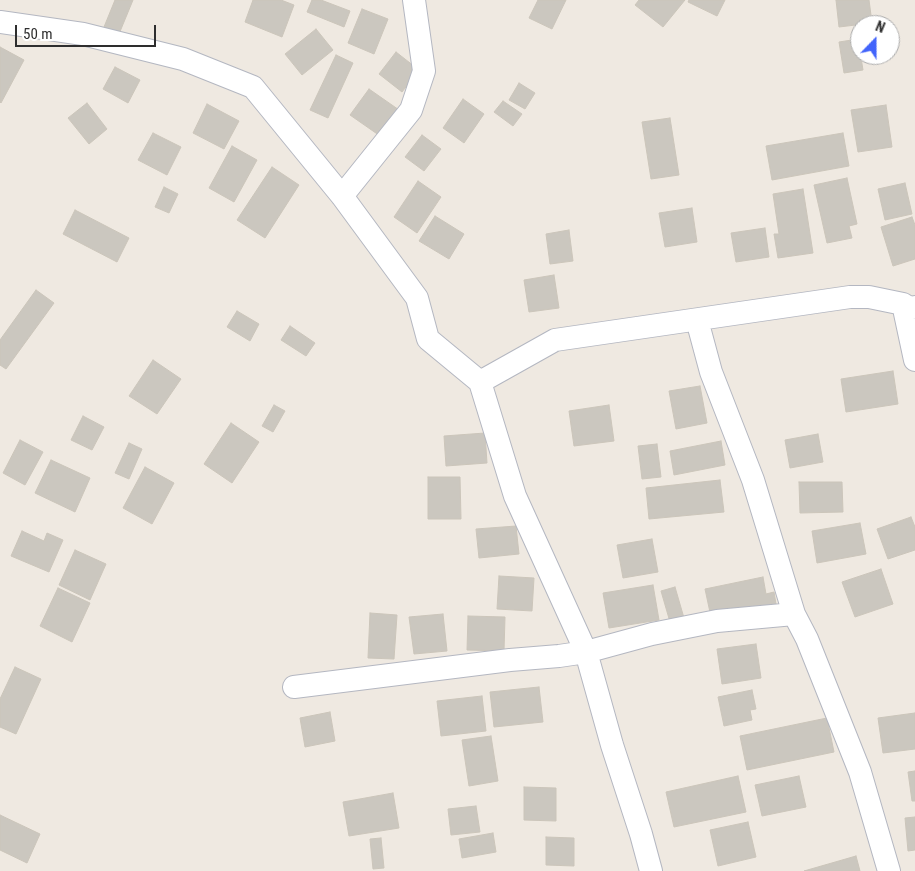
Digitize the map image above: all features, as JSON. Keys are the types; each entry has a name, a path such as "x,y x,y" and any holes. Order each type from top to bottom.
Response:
{"street":[{"path":"342,196 411,110 424,71 414,0"},
{"path":"0,22 83,34 183,59 253,87 342,196 417,298 428,339 480,382 515,496 586,652 612,745 651,871"},
{"path":"480,382 555,340 850,297 869,297 909,305 915,360"},
{"path":"697,320 711,372 753,480 794,614 860,772 889,871"},
{"path":"294,687 586,652 652,634 718,621 794,614"}],"building":[{"path":"115,0 133,0 119,34 104,27"},
{"path":"253,0 281,0 294,5 282,37 245,22"},
{"path":"312,0 321,0 350,11 344,27 307,12"},
{"path":"538,0 566,0 552,29 529,18"},
{"path":"639,0 685,0 663,27 635,5"},
{"path":"689,0 725,0 717,16 688,2"},
{"path":"836,0 869,0 871,15 850,15 850,26 839,27"},
{"path":"362,9 388,19 374,54 348,43"},
{"path":"316,29 333,50 302,75 285,54"},
{"path":"850,40 850,65 862,65 863,70 844,73 839,42"},
{"path":"0,47 24,60 1,103 0,102"},
{"path":"396,52 419,70 402,92 379,74"},
{"path":"336,55 353,63 328,118 310,110"},
{"path":"115,67 140,80 128,103 103,89"},
{"path":"519,83 535,93 525,109 509,100"},
{"path":"369,89 402,112 383,138 350,115"},
{"path":"463,99 484,114 464,143 443,128"},
{"path":"503,101 522,114 513,126 494,112"},
{"path":"87,103 107,129 89,144 68,118"},
{"path":"207,104 239,121 224,149 193,133"},
{"path":"886,105 892,147 858,152 851,110"},
{"path":"670,118 679,175 651,179 642,122"},
{"path":"153,133 181,147 167,175 138,160"},
{"path":"843,133 849,166 772,180 766,146"},
{"path":"422,135 441,149 424,171 405,157"},
{"path":"232,146 257,160 234,202 209,188"},
{"path":"272,167 299,185 265,238 237,220"},
{"path":"847,178 857,224 849,226 852,238 827,243 814,185"},
{"path":"418,181 441,197 417,233 394,217"},
{"path":"905,183 912,214 885,220 878,189"},
{"path":"164,187 178,194 169,213 155,207"},
{"path":"803,189 813,253 778,258 774,234 779,234 773,194"},
{"path":"692,208 697,242 665,247 659,213"},
{"path":"75,210 129,238 117,262 63,234"},
{"path":"435,216 464,234 449,259 419,241"},
{"path":"912,217 915,225 915,259 893,266 881,227"},
{"path":"765,228 769,257 736,262 731,233"},
{"path":"569,230 573,261 550,264 546,234"},
{"path":"554,275 559,308 529,312 524,280"},
{"path":"36,290 54,303 6,369 0,365 0,340"},
{"path":"237,311 259,324 250,341 227,327"},
{"path":"290,326 315,343 306,356 281,340"},
{"path":"153,360 181,379 157,414 129,396"},
{"path":"893,371 898,404 846,412 841,379"},
{"path":"700,386 707,423 676,429 669,391"},
{"path":"274,405 285,411 273,432 262,426"},
{"path":"609,405 614,441 574,446 569,411"},
{"path":"83,416 104,427 92,450 71,440"},
{"path":"231,423 259,442 232,483 204,464"},
{"path":"485,433 487,463 446,466 444,436"},
{"path":"818,434 823,462 790,468 785,440"},
{"path":"20,440 43,452 25,485 3,473"},
{"path":"721,441 725,465 674,475 670,451"},
{"path":"129,443 142,449 129,479 115,473"},
{"path":"657,444 661,477 642,479 638,446"},
{"path":"51,460 90,478 75,512 35,493"},
{"path":"145,467 174,483 152,524 123,508"},
{"path":"428,477 460,477 461,519 428,519"},
{"path":"720,480 724,512 649,519 646,488"},
{"path":"799,482 842,482 843,512 800,513"},
{"path":"911,517 915,527 915,550 888,559 877,529"},
{"path":"860,523 866,554 817,563 812,531"},
{"path":"516,526 519,554 479,558 476,529"},
{"path":"22,531 44,541 47,533 63,540 49,572 11,556"},
{"path":"652,539 658,572 623,578 617,545"},
{"path":"75,550 106,564 90,600 59,585"},
{"path":"881,569 893,604 855,617 842,582"},
{"path":"499,576 534,578 532,611 497,609"},
{"path":"763,577 766,594 774,592 776,604 711,617 705,589"},
{"path":"653,585 659,620 609,628 603,593"},
{"path":"675,587 684,618 670,622 661,591"},
{"path":"58,588 90,603 72,642 40,626"},
{"path":"370,613 397,615 394,659 368,658"},
{"path":"443,614 447,651 414,654 409,617"},
{"path":"468,616 505,617 504,651 467,650"},
{"path":"756,644 761,678 722,684 717,649"},
{"path":"15,667 41,679 16,734 0,727 0,699"},
{"path":"539,687 543,722 494,727 490,692"},
{"path":"752,690 756,709 750,710 752,720 724,726 718,697"},
{"path":"482,696 486,731 441,736 437,701"},
{"path":"330,712 335,741 305,747 300,718"},
{"path":"915,713 915,749 883,753 878,718"},
{"path":"827,718 834,752 747,770 740,736"},
{"path":"491,736 498,781 469,786 462,740"},
{"path":"915,771 915,801 912,801 908,772"},
{"path":"738,776 746,812 674,827 666,792"},
{"path":"799,776 806,807 762,816 755,785"},
{"path":"524,787 556,788 556,821 524,820"},
{"path":"393,793 399,828 349,836 343,802"},
{"path":"476,806 480,832 451,835 448,809"},
{"path":"0,815 40,834 27,863 0,850"},
{"path":"915,817 915,850 908,851 905,818"},
{"path":"748,822 756,857 718,866 710,830"},
{"path":"493,833 496,852 462,858 459,839"},
{"path":"546,837 574,838 574,866 546,865"},
{"path":"381,838 384,868 373,869 370,839"},
{"path":"856,856 860,871 804,871"}]}
